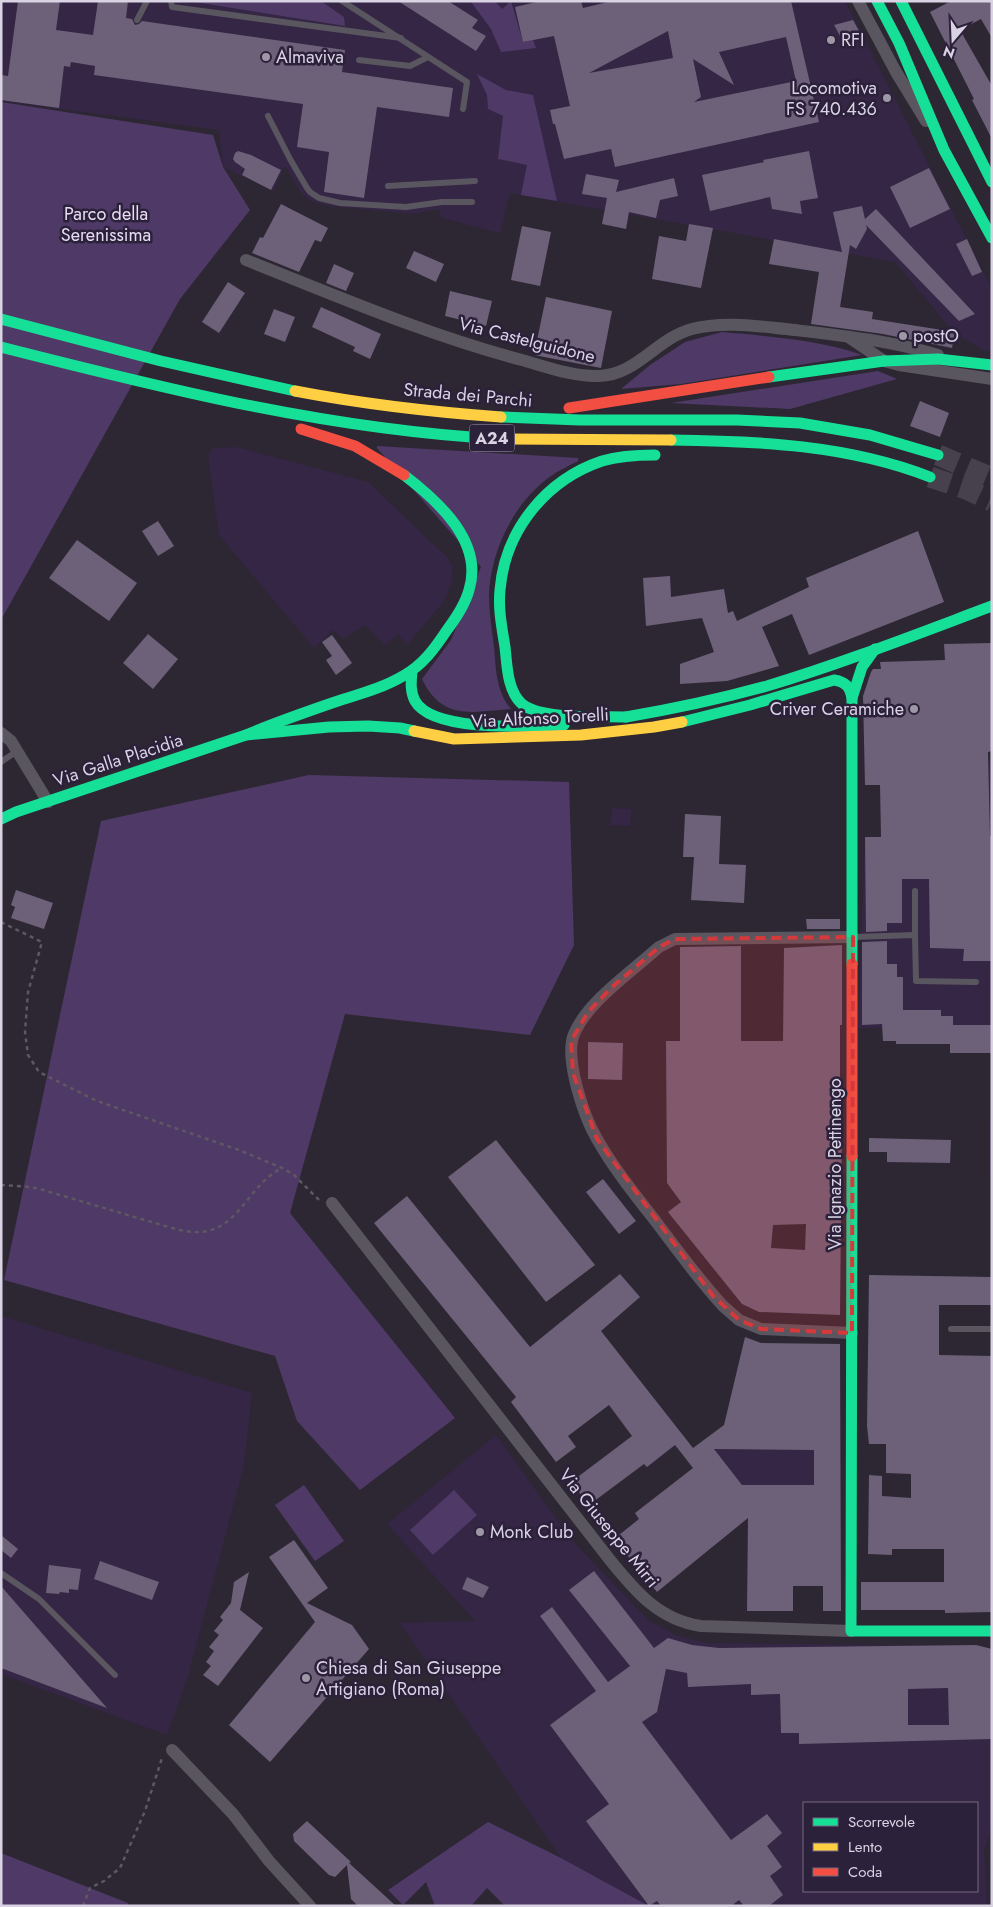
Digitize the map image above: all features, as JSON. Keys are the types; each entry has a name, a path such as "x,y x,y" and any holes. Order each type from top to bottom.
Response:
{"main road":[{"path":"877,1 899,43 944,150 992,238"},
{"path":"901,1 992,182"},
{"name":"Strada dei Parchi","path":"1,320 192,370 282,389 399,407 524,418 800,423 870,434 938,455"},
{"name":"A24","path":"1,347 210,399 322,421 434,435 532,440 777,444 862,456 930,477"},
{"path":"524,418 555,410 769,377 910,358 948,359 992,365"},
{"path":"210,399 330,437 362,450 410,480 440,506 455,523 466,542 471,557 472,573 469,592 456,618 427,656 412,671 373,688 292,716 246,735"},
{"path":"698,452 777,444"},
{"path":"626,718 550,714 537,711 522,703 513,690 508,668 500,611 501,582 509,551 524,520 541,498 559,484 584,469 606,460 668,454"},
{"name":"Via Alfonso Torelli","path":"626,718 683,708 799,677 992,606"},
{"name":"Via Ignazio Pettinengo","path":"851,1630 852,698 862,667 875,649"},
{"path":"412,671 410,686 412,694 421,708 437,718 458,724 550,726 586,724 626,718"},
{"name":"Via Alfonso Torelli","path":"246,735 314,728 368,726 400,728 454,739 543,737 606,733 662,726 769,700 832,680 841,680 848,684 851,689 852,698"},
{"name":"Via Galla Placidia","path":"1,819 246,735"},
{"name":"Via Giuseppe Mirri","path":"851,1630 990,1632"}],"street":[{"path":"858,1 896,72 944,150"},
{"name":"Via Castelguidone","path":"246,260 452,340 558,370 588,376 606,376 623,371 638,363 673,338 692,329 707,326 748,326 846,336 904,346 948,359"},
{"path":"846,336 884,361 916,369 992,379"},
{"path":"1,733 11,741 48,802"},
{"path":"852,1333 761,1329 739,1320 723,1306 641,1203 597,1139 584,1108 573,1073 570,1053 574,1033 588,1012 652,952 675,939 853,936"},
{"name":"Via Giuseppe Mirri","path":"332,1203 628,1583 648,1603 667,1616 701,1626 851,1630"},
{"path":"172,1750 233,1814 269,1861 310,1906"}],"lane":[{"path":"137,20 147,1"},
{"path":"171,1 172,7 401,38"},
{"path":"342,1 467,82 462,109"},
{"path":"359,60 410,66 428,56"},
{"path":"268,116 307,188 320,198 340,202 406,207 442,202 472,202"},
{"path":"388,186 475,181"},
{"path":"1,762 17,752"},
{"path":"915,891 916,981 976,982"},
{"path":"853,936 915,935"},
{"path":"951,1328 992,1329"},
{"path":"1,1573 39,1599 115,1675"}],"path":[{"path":"1,922 42,942 28,992 25,1032 28,1055 39,1072 97,1101 239,1150 282,1168 294,1175 320,1202 332,1203"},
{"path":"1,1185 44,1190 78,1202 196,1232 208,1231 228,1221 273,1172 282,1168"},
{"path":"84,1905 90,1888 104,1881 120,1868 144,1811 162,1758 172,1750"}],"highlighted area":[{"path":"853,937 852,1333 761,1329 739,1320 713,1296 597,1139 573,1073 571,1041 588,1012 611,988 659,947 675,939"}],"shaded area":[{"path":"1,1 845,1 992,289 992,346 988,352 962,338 951,329 895,262 510,193 500,233 441,218 439,209 413,214 329,206 313,202 302,194 285,166 273,191 223,167 219,130 1,101"},
{"path":"236,447 368,482 448,558 453,567 451,584 445,600 407,645 398,635 385,645 365,625 343,639 333,630 314,648 219,535 208,456 212,448"},
{"path":"988,761 992,761 992,1027 858,1028 865,837 990,835"},
{"path":"612,808 631,809 630,826 610,825"},
{"path":"990,1118 992,1118 992,1176 990,1176"},
{"path":"1,1316 252,1393 244,1465 188,1676 167,1735 1,1674"},
{"path":"724,1425 840,1426 841,1516 793,1518 702,1460"},
{"path":"496,1435 571,1539 649,1621 676,1635 706,1643 971,1646 992,1739 992,1815 990,1833 984,1850 987,1906 649,1906 561,1858 400,1623 475,1621 387,1524"}],"green space":[{"path":"188,1 321,1 344,17 345,26"},
{"path":"472,1 495,1 502,9 511,1 523,42 533,40 536,48 501,52 491,29"},
{"path":"477,74 506,90 533,95 557,201 521,195 527,165 498,159 503,116 488,109 487,95"},
{"name":"Parco della Serenissima","path":"1,102 213,135 223,167 250,210 180,299 1,620"},
{"path":"722,332 812,342 862,355 681,384 621,389 650,365 685,342"},
{"path":"878,371 897,379 790,409 671,403"},
{"path":"377,446 578,458 578,461 551,476 526,499 507,528 494,561 489,594 495,663 502,695 511,709 471,712 449,708 439,702 422,679 451,640 481,567"},
{"path":"309,775 569,782 574,945 530,1035 345,1014 290,1213 455,1418 360,1490 297,1421 275,1356 4,1280 101,821"},
{"path":"304,1485 344,1541 315,1561 275,1505"},
{"path":"454,1490 477,1515 433,1555 410,1530"},
{"path":"488,1822 561,1858 649,1906 505,1906 487,1888 471,1906 435,1906 426,1882 403,1905 388,1890"},
{"path":"1,1853 128,1903 127,1906 1,1906"}],"building":[{"path":"18,1 60,1 56,30 93,35 98,1 128,1 126,18 132,19 135,25 142,21 345,50 342,72 453,88 449,117 377,107 364,198 324,192 329,152 297,147 303,104 94,75 95,66 71,62 70,67 64,66 59,108 1,100 1,75 8,76"},
{"path":"398,1 448,1 478,20 472,28 486,36 476,51"},
{"path":"541,1 581,1 583,8 612,1 791,1 819,122 615,167 611,149 564,159 550,110 570,106 554,36 523,42 515,7","holes":["668,31 673,58 589,73","786,37 796,81 694,102 701,97 693,59 734,85 719,52"]},
{"path":"951,1 992,1 992,38 981,19 960,30 992,86 992,139 930,12"},
{"path":"853,20 863,38 844,43 834,25"},
{"path":"238,151 251,155 281,170 271,190 242,175 245,169 233,159"},
{"path":"809,151 818,198 800,201 802,214 772,209 770,197 710,211 702,175"},
{"path":"929,168 950,209 910,228 890,187"},
{"path":"586,174 619,180 616,192 674,178 678,196 660,200 656,218 629,212 626,229 602,224 607,198 582,194"},
{"path":"281,204 328,228 321,242 315,240 299,272 252,253 260,237 263,238"},
{"path":"862,206 865,219 876,209 975,314 959,321 866,225 867,229 856,249 850,245 840,307 873,312 872,319 955,332 952,348 883,334 811,324 819,272 769,264 774,239 842,252 833,212"},
{"path":"689,224 713,228 701,288 652,279 659,236 686,241"},
{"path":"522,226 551,232 540,286 511,280"},
{"path":"967,239 982,272 972,276 956,244"},
{"path":"414,251 444,264 436,282 406,268"},
{"path":"334,264 354,273 346,291 326,283"},
{"path":"228,282 245,293 219,333 202,322"},
{"path":"450,291 492,301 486,326 445,316"},
{"path":"546,297 612,311 601,368 534,355"},
{"path":"321,307 381,334 370,359 353,351 355,347 312,327"},
{"path":"274,309 295,317 285,342 264,334"},
{"path":"920,401 949,413 940,437 910,426"},
{"path":"158,521 174,546 158,556 142,531"},
{"path":"918,531 944,602 809,655 792,614 762,627 779,666 727,681 680,684 680,664 714,652 702,618 646,626 643,578 670,576 671,597 724,589 728,613 733,611 737,621 809,587 806,578"},
{"path":"77,540 137,583 109,621 49,578"},
{"path":"148,634 178,659 153,689 123,663"},
{"path":"332,635 352,663 336,675 326,660 332,656 322,642"},
{"path":"992,643 992,751 988,752 990,836 992,836 992,961 963,961 964,949 930,948 929,879 902,879 902,923 887,923 887,931 866,932 865,837 881,837 880,785 865,785 863,696 873,669 881,669 880,662 945,660 944,644"},
{"path":"685,814 721,816 719,864 746,865 744,903 691,900 694,857 683,857"},
{"path":"16,890 53,903 44,929 11,918 15,907 11,905"},
{"path":"806,919 840,919 840,929 807,929"},
{"path":"887,941 887,964 897,964 897,977 903,977 903,1010 941,1010 941,1016 953,1016 953,1025 992,1025 992,1053 950,1053 950,1044 896,1044 896,1041 883,1041 882,1024 862,1025 862,942"},
{"path":"842,945 842,1025 840,1025 840,1119 842,1119 840,1315 759,1312 742,1304 668,1212 681,1202 667,1183 666,1041 680,1041 680,947 741,946 741,1041 783,1041 784,948","holes":["806,1224 805,1250 771,1248 773,1225"]},
{"path":"588,1042 623,1043 622,1080 588,1079"},
{"path":"869,1138 951,1140 950,1163 887,1162 887,1152 869,1152"},
{"path":"496,1140 595,1265 546,1302 448,1177"},
{"path":"603,1179 636,1221 619,1234 586,1192"},
{"path":"407,1196 530,1347 620,1274 640,1297 601,1331 693,1448 724,1425 745,1337 761,1343 840,1344 841,1611 823,1611 823,1586 793,1586 793,1611 747,1611 748,1518 657,1592 614,1539 639,1519 635,1513 693,1468 675,1445 647,1467 644,1464 589,1505 571,1482 632,1436 609,1405 568,1436 576,1447 556,1462 511,1402 516,1397 374,1223","holes":["714,1449 814,1450 814,1485 742,1485"]},
{"path":"869,1275 992,1277 992,1305 939,1305 939,1355 992,1356 992,1612 945,1613 945,1610 861,1610 861,1582 944,1582 944,1549 892,1549 892,1555 868,1554 869,1475 882,1476 882,1496 911,1498 911,1474 886,1473 886,1444 869,1444 867,1426"},
{"path":"1,1535 18,1549 11,1558 1,1550"},
{"name":"Chiesa di San Giuseppe Artigiano (Roma)","path":"294,1540 328,1588 307,1603 352,1625 369,1649 270,1762 229,1725 315,1622 269,1557"},
{"path":"100,1561 159,1582 152,1600 94,1579"},
{"path":"49,1565 81,1569 78,1590 69,1589 69,1593 60,1592 59,1594 46,1593"},
{"path":"594,1571 654,1648 668,1638 692,1645 719,1648 976,1645 992,1649 992,1739 799,1744 799,1733 781,1733 780,1694 751,1695 751,1684 688,1687 687,1673 666,1669 657,1712 642,1722 731,1840 767,1814 782,1833 767,1846 782,1867 770,1876 783,1895 769,1906 744,1906 739,1900 731,1906 661,1906 657,1901 649,1906 586,1821 609,1804 550,1725 596,1691 540,1616 552,1607 608,1682 630,1666 569,1590","holes":["948,1688 949,1725 908,1725 908,1689"]},
{"path":"249,1572 240,1610 263,1628 218,1686 203,1675 211,1666 206,1662 214,1651 209,1647 219,1635 214,1631 223,1620 220,1617 231,1603 234,1582"},
{"path":"467,1577 489,1587 483,1598 462,1589"},
{"path":"1,1586 107,1708 1,1668"},
{"path":"307,1821 396,1906 358,1906 351,1899 347,1865 335,1877 329,1875 294,1841 293,1834"}],"tunnel":[{"path":"938,455 992,478"},
{"path":"930,477 966,489 992,501"}],"traffic: fast":[{"path":"877,1 899,43 944,150 992,238"},
{"path":"901,1 992,182"},
{"path":"1,319 161,361 295,391"},
{"path":"1,347 125,378 311,417 374,427 501,439"},
{"path":"884,361 938,359 992,365"},
{"path":"769,377 884,361"},
{"path":"501,417 580,420 737,420 800,423 870,435 938,455"},
{"path":"671,440 770,444 835,451 899,466 930,477"},
{"path":"626,717 587,717 543,713 531,709 517,699 509,677 500,611 500,590 510,547 532,510 546,494 563,481 602,461 628,456 655,455"},
{"path":"246,735 299,714 395,681 417,667 428,656 460,611 469,590 472,572 470,555 464,539 455,524 431,497 404,475"},
{"path":"626,717 661,711 767,686 852,658 992,606"},
{"path":"852,698 862,667 875,649"},
{"path":"412,671 411,683 415,701 425,711 441,718 461,723 484,725 564,725"},
{"path":"682,722 750,705 834,680 842,682 849,688 852,698 852,964"},
{"path":"1,819 16,812 246,735 329,727 368,726 414,731"},
{"path":"852,1156 851,1631 992,1631"}],"traffic: slow":[{"path":"295,391 398,407 501,417"},
{"path":"501,439 671,440"},
{"path":"414,731 454,739 581,735 682,722"}],"traffic: jam":[{"path":"569,408 769,377"},
{"path":"301,429 355,446 404,475"},
{"path":"852,964 852,1156"}],"place":[{"name":"RFI","path":"831,40"},
{"name":"Almaviva","path":"266,57"},
{"name":"Locomotiva FS 740.436","path":"887,98"},
{"name":"postO","path":"903,336"},
{"name":"Criver Ceramiche","path":"914,709"},
{"name":"Monk Club","path":"480,1532"},
{"name":"Chiesa di San Giuseppe Artigiano (Roma)","path":"306,1678"}]}
